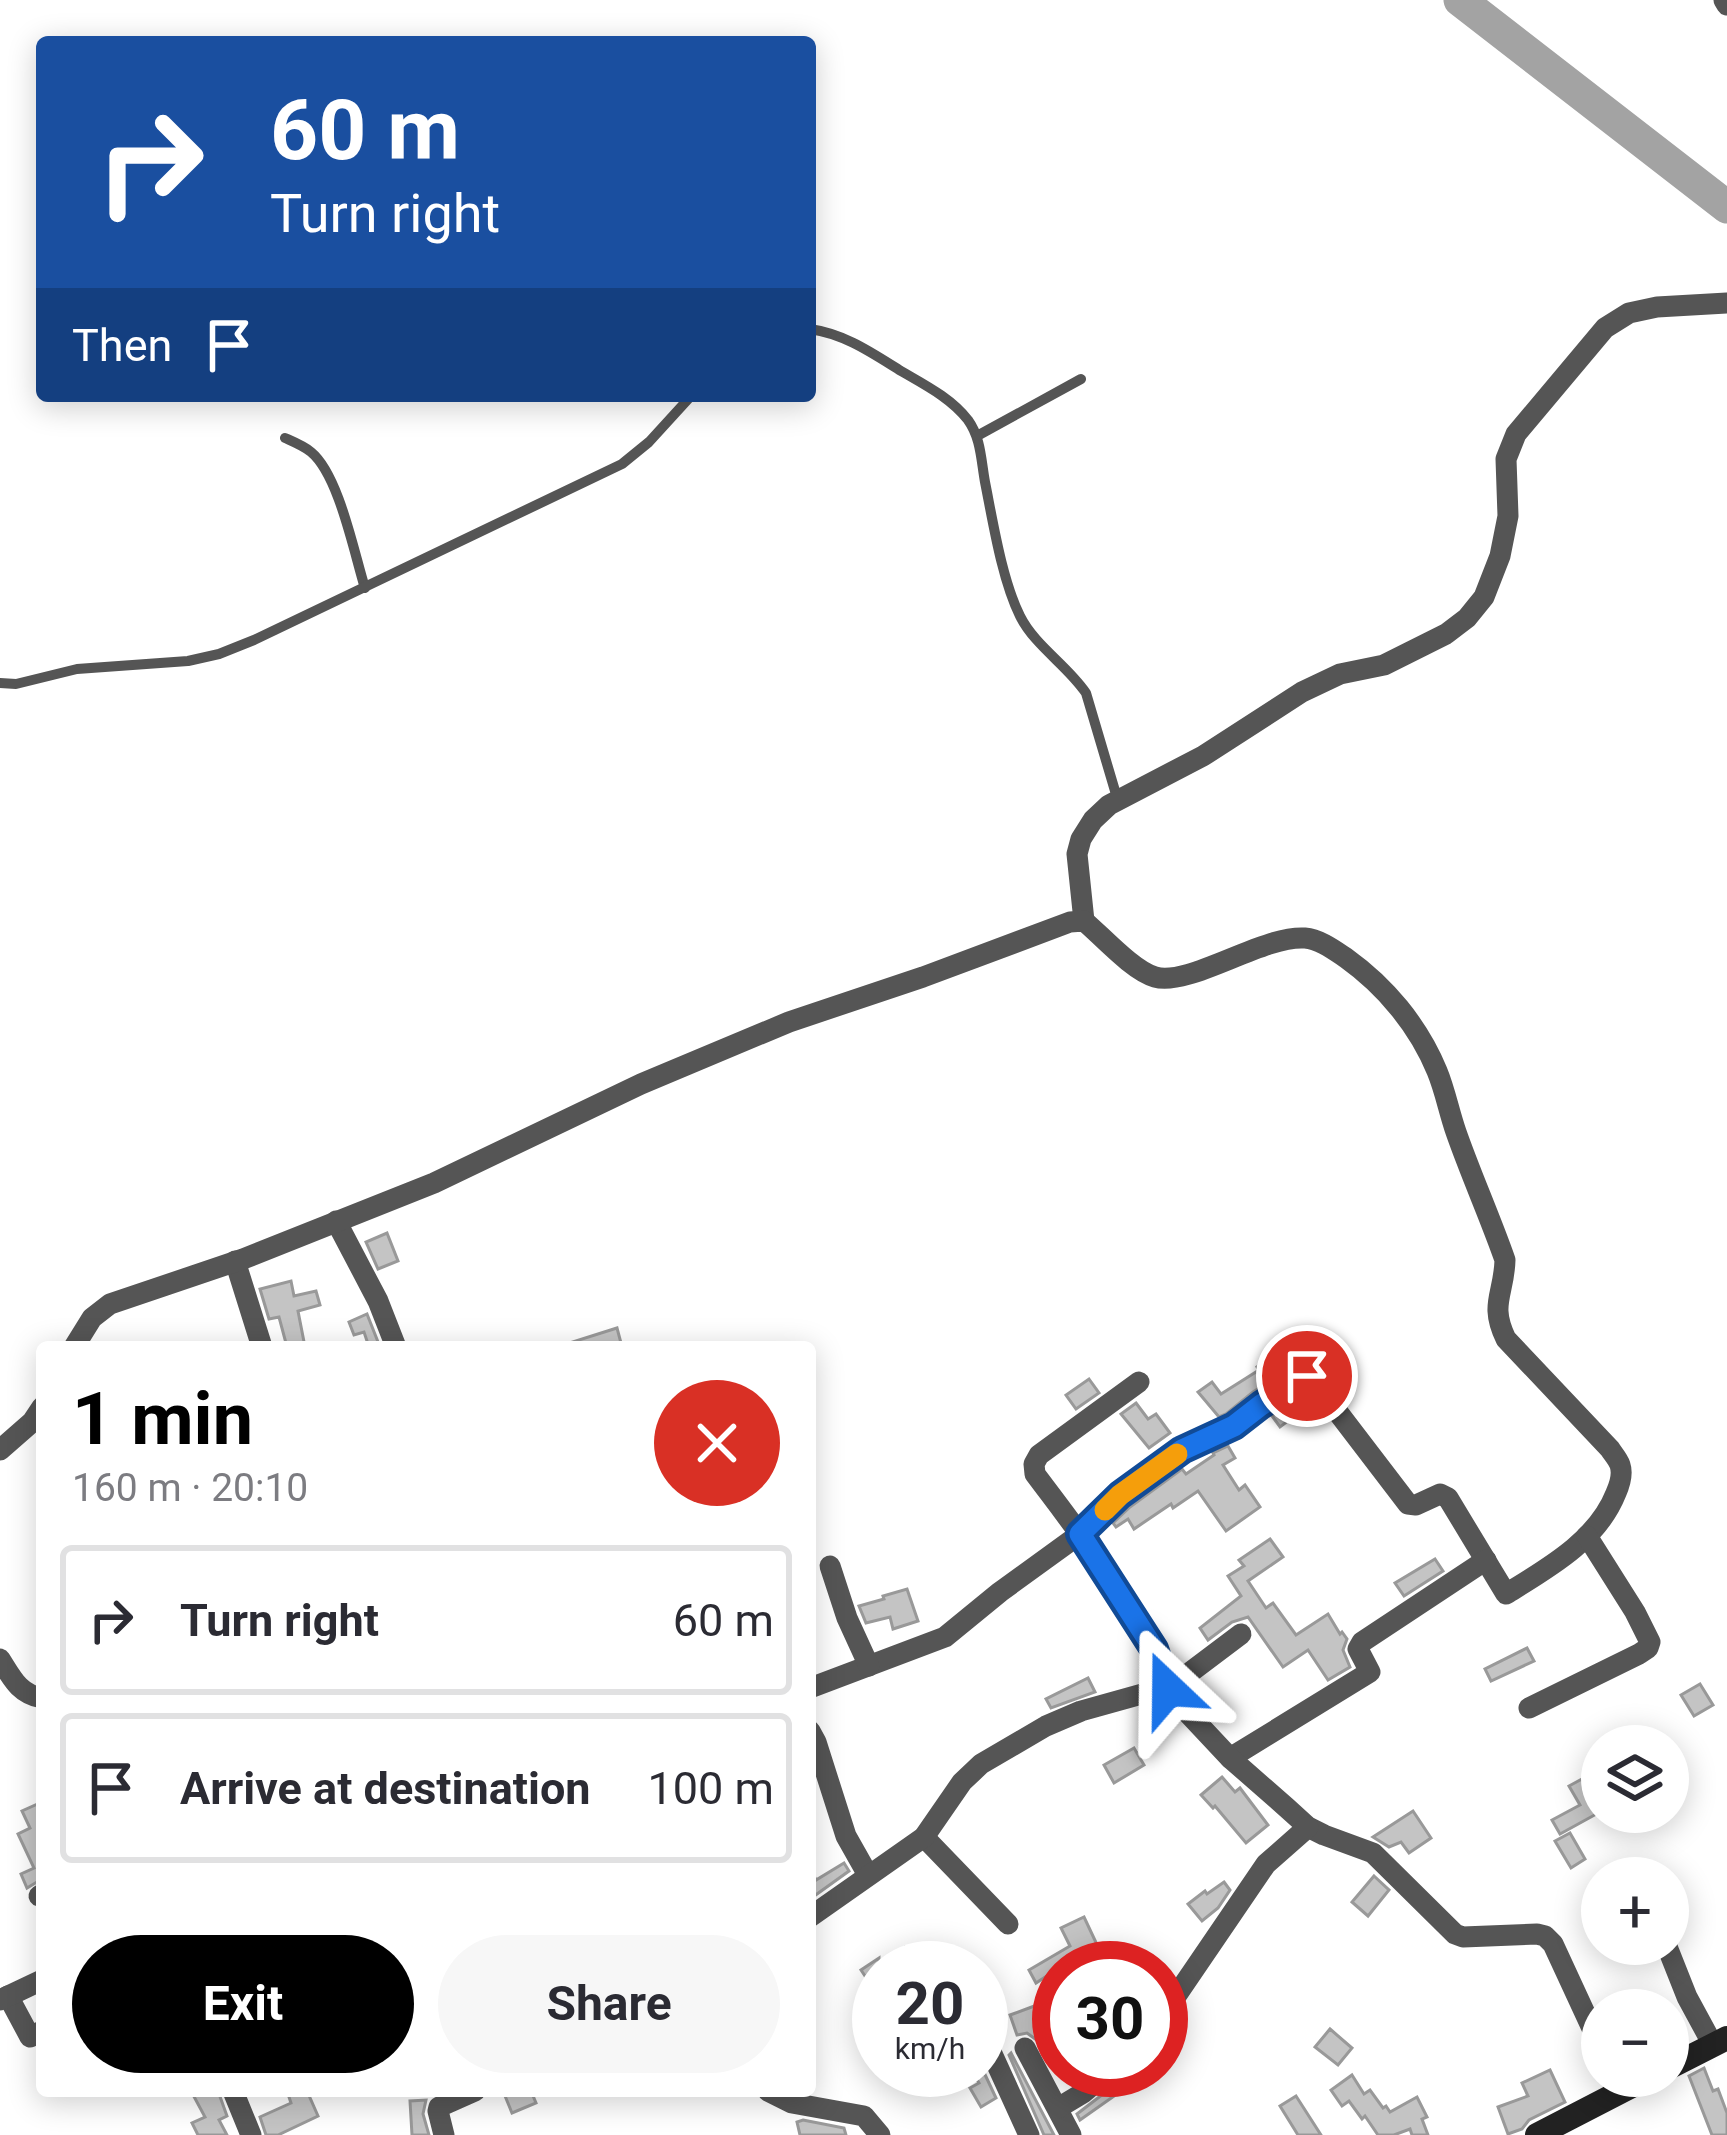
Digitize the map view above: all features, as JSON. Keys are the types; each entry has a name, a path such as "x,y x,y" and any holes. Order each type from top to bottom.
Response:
{"main road":[{"path":"1689,2058 1720,2042"},
{"path":"1537,2135 1598,2097"}],"street":[{"path":"816,1686 945,1636 1182,1450 1234,1426 1307,1376 1408,1504 1445,1496 1506,1594 1587,1536 1611,1506 1621,1466 1506,1339 1498,1322 1496,1307 1505,1260 1436,1070 1394,1000 1352,962 1307,938 1280,941 1174,978 1154,977 1084,921 1077,854 1093,820 1118,801 1203,757 1302,692 1340,674 1384,665 1467,618 1484,597 1500,556 1508,516 1506,459 1516,434 1605,328 1629,313 1727,303"},
{"path":"77,1341 85,1326 110,1304 434,1183 640,1084 789,1022 1084,921"},
{"path":"336,1221 378,1300 394,1341"},
{"path":"235,1261 260,1341"},
{"path":"1139,1382 1039,1455 1034,1464 1035,1474 1154,1649 1169,1691 1230,1758 1308,1827 1373,1853 1455,1934 1545,1936 1581,2005"},
{"path":"0,1450 36,1416"},
{"path":"1529,1708 1648,1648 1650,1642 1587,1536"},
{"path":"1230,1758 1370,1672 1358,1649 1362,1642 1486,1560"},
{"path":"830,1566 868,1666"},
{"path":"816,1913 924,1837 962,1781 981,1764 1046,1726 1081,1712 1169,1691 1241,1634"},
{"path":"0,1659 23,1691 36,1697"},
{"path":"816,1740 846,1836 868,1875"},
{"path":"1188,1978 1266,1864 1308,1827"},
{"path":"924,1837 1008,1924"},
{"path":"1675,1965 1688,1997 1720,2042"},
{"path":"36,1983 4,1998 30,2037 36,2034"},
{"path":"1025,2048 1067,2134"},
{"path":"1008,2089 1029,2135"},
{"path":"235,2097 251,2135"},
{"path":"444,2135 438,2111 459,2097"},
{"path":"780,2097 864,2116 880,2135"},
{"path":"1058,2108 1076,2097"}],"lane":[{"path":"816,330 850,340 949,400 977,436 1013,600 1031,634 1086,693 1118,801"},
{"path":"977,436 1082,379"},
{"path":"0,683 16,684 77,669 188,662 219,654 622,464 650,442 686,402"},
{"path":"285,439 305,447 323,466 339,500 364,588"}],"building":[{"path":"387,1233 398,1261 378,1269 366,1242"},
{"path":"291,1281 294,1296 316,1291 320,1305 298,1311 304,1341 285,1341 279,1317 269,1319 260,1289"},
{"path":"367,1314 378,1341 367,1341 364,1332 354,1335 349,1322"},
{"path":"617,1328 620,1341 576,1341"},
{"path":"1315,1337 1325,1351 1253,1392 1226,1414 1219,1417 1198,1392 1212,1382 1221,1394 1271,1357 1287,1349 1291,1354"},
{"path":"1089,1379 1099,1393 1076,1409 1066,1395"},
{"path":"1306,1395 1312,1403 1280,1427 1272,1416"},
{"path":"1136,1403 1148,1419 1156,1414 1170,1433 1149,1448 1121,1414"},
{"path":"1228,1446 1235,1458 1223,1465 1239,1490 1245,1485 1260,1507 1226,1531 1198,1491 1134,1529 1128,1519 1116,1527 1113,1523 1182,1469 1186,1474"},
{"path":"1270,1539 1283,1557 1248,1581 1266,1608 1273,1603 1296,1635 1328,1614 1347,1639 1343,1650 1350,1667 1328,1680 1308,1650 1283,1667 1248,1617 1232,1622 1208,1640 1200,1628 1241,1596 1228,1576 1244,1566 1239,1560"},
{"path":"1435,1559 1443,1571 1404,1596 1395,1583"},
{"path":"907,1589 918,1621 893,1629 890,1617 866,1623 859,1606"},
{"path":"1527,1648 1534,1661 1491,1681 1485,1669"},
{"path":"1088,1678 1095,1692 1051,1708 1046,1699"},
{"path":"1700,1684 1713,1705 1694,1716 1681,1695"},
{"path":"1134,1748 1144,1765 1114,1783 1104,1765"},
{"path":"1222,1777 1235,1792 1240,1788 1268,1825 1246,1843 1201,1795"},
{"path":"1581,1780 1581,1822 1560,1834 1552,1820 1580,1805 1569,1786"},
{"path":"36,1805 36,1883 27,1888 21,1874 34,1868 18,1834 30,1828 22,1811"},
{"path":"1413,1811 1431,1838 1409,1853 1401,1842 1389,1847 1373,1837"},
{"path":"1570,1833 1584,1857 1581,1862 1571,1868 1555,1841"},
{"path":"844,1863 849,1871 816,1895 816,1880"},
{"path":"1374,1876 1389,1890 1368,1916 1352,1902"},
{"path":"1224,1882 1230,1890 1202,1921 1188,1904"},
{"path":"1084,1917 1095,1941 1068,1941 1061,1928"},
{"path":"1032,2007 1032,2037 1017,2035 1010,2015"},
{"path":"1330,2029 1352,2048 1338,2065 1315,2047"},
{"path":"1011,2053 1054,2135 1044,2135"},
{"path":"1704,2068 1713,2091 1718,2089 1727,2113 1727,2135 1712,2135 1689,2076"},
{"path":"1550,2070 1565,2102 1508,2134 1498,2107 1528,2096 1522,2083"},
{"path":"1352,2075 1364,2094 1370,2090 1390,2112 1417,2097 1427,2117 1422,2119 1428,2135 1412,2135 1410,2129 1378,2135 1365,2116 1362,2119 1349,2101 1342,2106 1331,2090"},
{"path":"1296,2096 1321,2135 1298,2135 1280,2106"},
{"path":"194,2097 220,2097 227,2116 219,2120 227,2135 198,2135 192,2123 205,2117"},
{"path":"289,2097 310,2097 318,2116 278,2135 266,2135 260,2117 291,2103"},
{"path":"505,2097 534,2097 536,2103 512,2113"},
{"path":"975,2097 996,2097 996,2098 981,2107"},
{"path":"1099,2097 1113,2097 1080,2120 1077,2114"},
{"path":"426,2100 423,2114 429,2135 412,2135 410,2101"},
{"path":"797,2122 844,2128 846,2135 800,2135"}],"waterway":[{"path":"1460,0 1727,207"}],"slow traffic":[{"path":"1105,1510 1177,1454"}],"route":[{"path":"1168,1689 1154,1649 1080,1534 1120,1495 1182,1450 1225,1432 1307,1376"}]}
